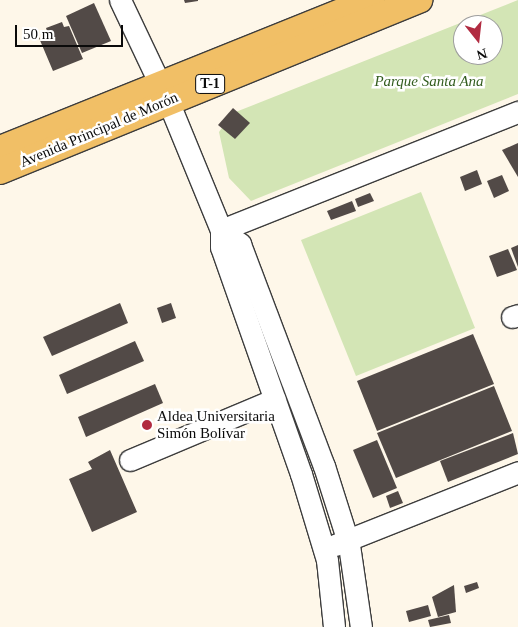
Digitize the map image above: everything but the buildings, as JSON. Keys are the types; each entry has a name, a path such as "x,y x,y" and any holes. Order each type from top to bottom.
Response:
{"main road":[{"name":"Avenida Principal de Morón","path":"0,171 164,91 371,0"},
{"name":"Avenida Principal de Morón","path":"0,149 420,0"}],"street":[{"path":"120,0 164,91 221,230 220,247 275,399 323,549 334,627"},
{"path":"221,230 518,112"},
{"path":"221,230 240,244 347,540 361,627"},
{"path":"130,460 275,399"},
{"path":"323,549 518,472"}],"green space":[{"name":"Parque Santa Ana","path":"518,0 518,94 251,201 229,178 219,132 233,113 453,26 453,65 503,65 503,15 480,15"},
{"path":"421,192 475,328 356,376 301,240"}],"place":[{"name":"Aldea Universitaria Simón Bolívar","path":"147,425"}]}
